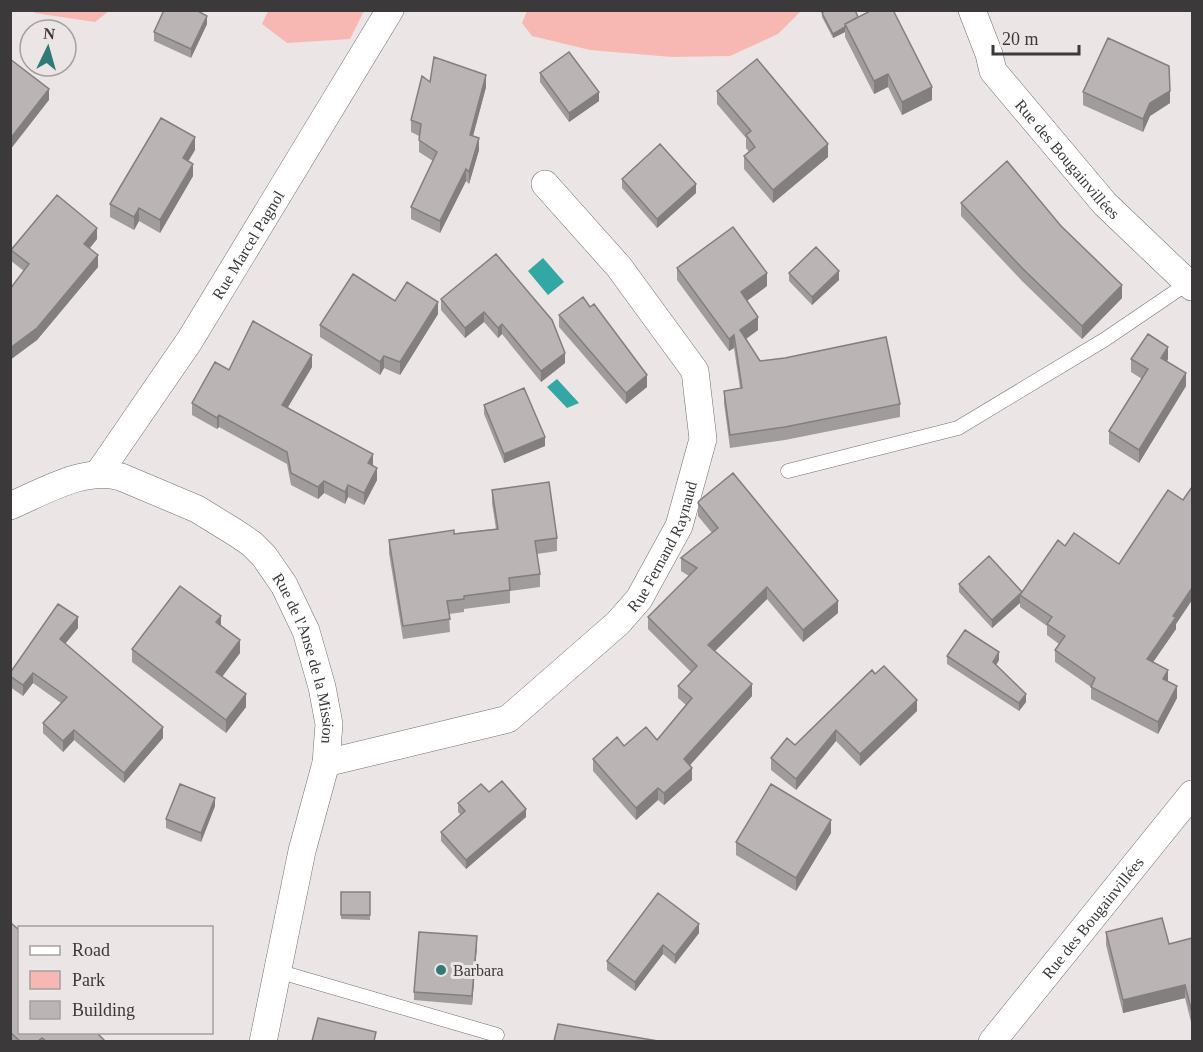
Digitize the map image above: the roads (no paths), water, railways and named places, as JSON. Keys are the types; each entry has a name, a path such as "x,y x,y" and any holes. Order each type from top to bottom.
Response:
{"street":[{"name":"Rue Marcel Pagnol","path":"98,474 190,340 390,10"},
{"name":"Rue des Bougainvillées","path":"972,10 993,71 1106,204 1190,285"},
{"name":"Rue Fernand Raynaud","path":"326,763 508,719 618,623 639,599 679,526 703,439 695,371 620,267 545,184"},
{"name":"Rue de l'Anse de la Mission","path":"10,506 71,481 98,474 110,474 197,509 252,544 274,569 306,631 322,687 329,724 326,763 302,851 263,1041"},
{"name":"Rue des Bougainvillées","path":"992,1041 1192,794"}],"lane":[{"path":"788,471 958,428 1190,285"},
{"path":"277,971 497,1035"}],"water":[{"path":"543,258 564,282 548,295 528,271"},
{"path":"557,379 579,403 567,408 547,387"}],"place":[{"name":"Barbara","path":"441,970"}]}
